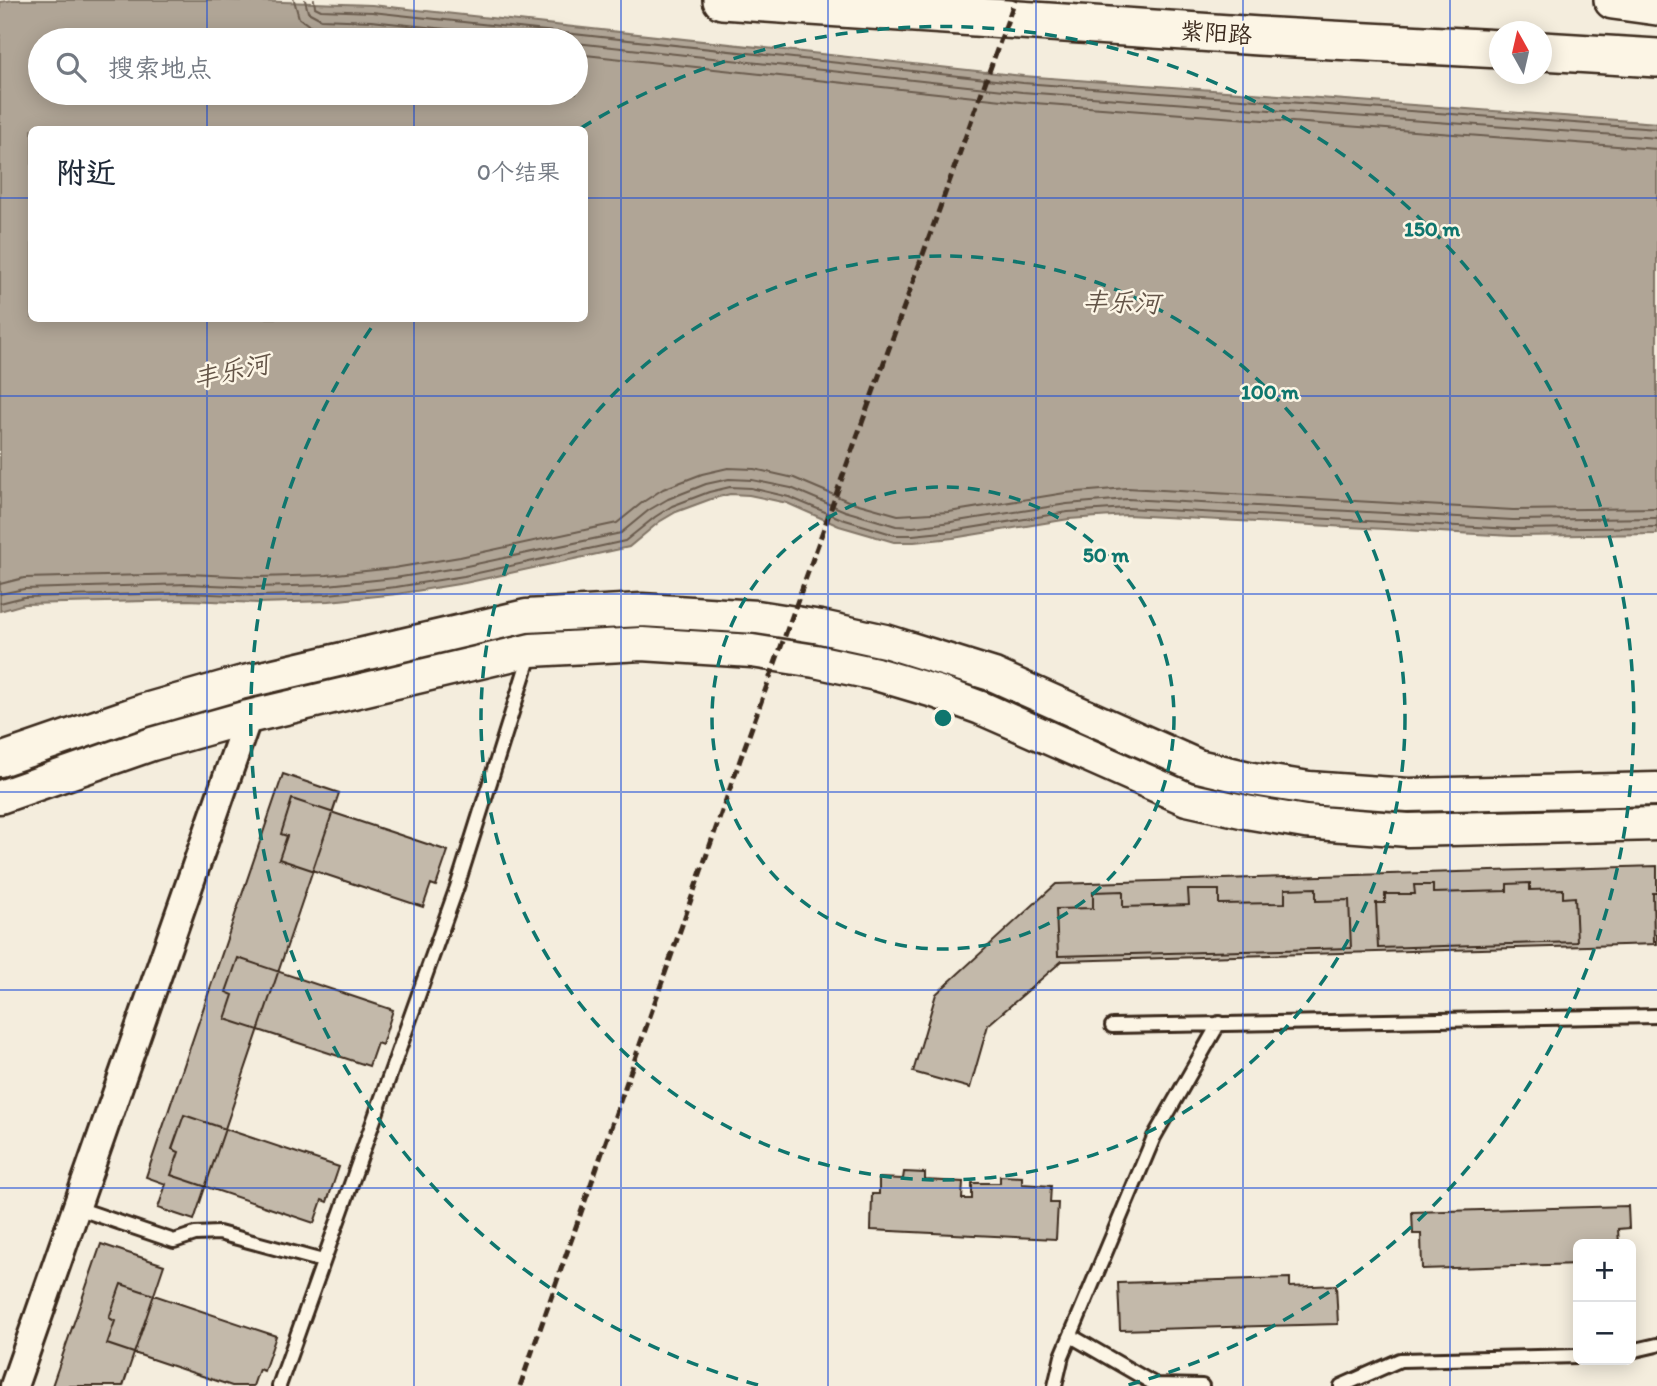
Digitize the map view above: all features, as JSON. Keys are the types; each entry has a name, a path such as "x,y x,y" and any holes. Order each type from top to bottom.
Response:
{"main road":[{"name":"紫阳路","path":"722,0 1259,36 1489,48"},
{"path":"1613,0 1657,6"},
{"path":"1552,52 1657,58"}],"street":[{"path":"0,760 142,711 240,683 526,616 642,610 757,617 885,640 994,675 1198,766 1253,779 1309,788 1408,795 1657,789"},
{"path":"0,797 152,744 248,716 531,650 642,644 752,651 876,674 981,708 1187,799 1246,813 1305,822 1408,830 1657,824"},
{"path":"14,1386 248,716"}],"lane":[{"path":"279,1386 457,887 531,650"},
{"path":"1112,1026 1657,1016"},
{"path":"1055,1386 1062,1356 1154,1138 1219,1023"},
{"path":"77,1208 174,1241 195,1234 219,1233 323,1261"},
{"path":"1070,1336 1156,1385 1202,1386"},
{"path":"1636,1350 1657,1345"},
{"path":"1341,1386 1400,1360 1573,1356"}],"water":[{"name":"丰乐河","path":"223,0 372,5 583,28 28,28 28,105 588,105 588,29 1023,76 1657,123 1657,534 1512,536 1127,515 1069,519 953,538 894,542 839,526 787,503 730,494 676,512 659,522 629,547 465,583 397,594 329,601 258,603 188,600 24,604 0,611 0,2"}],"building":[{"path":"283,774 339,793 194,1220 158,1208 166,1184 146,1177"},
{"path":"292,799 448,851 436,886 431,884 423,907 279,859 287,836 281,834"},
{"path":"1657,866 1657,944 1062,961 988,1025 970,1088 913,1072 936,994 1056,884"},
{"path":"1530,883 1530,890 1563,889 1563,898 1575,897 1577,942 1378,948 1376,903 1385,903 1385,894 1415,894 1414,885 1433,885 1433,893 1507,891 1507,884"},
{"path":"1316,888 1316,901 1349,900 1351,948 1058,956 1056,909 1093,908 1093,892 1123,891 1123,907 1189,905 1188,890 1219,890 1219,904 1285,903 1285,889"},
{"path":"1653,893 1657,893 1657,941 1654,941"},
{"path":"238,958 393,1010 382,1045 377,1043 369,1066 225,1019 233,995 226,992"},
{"path":"184,1115 339,1167 327,1202 322,1200 314,1223 171,1175 179,1152 172,1149"},
{"path":"904,1172 925,1173 925,1180 963,1182 962,1199 972,1199 972,1183 1000,1183 1000,1176 1022,1177 1022,1184 1051,1186 1050,1203 1058,1203 1056,1239 871,1230 872,1194 879,1194 879,1178 903,1179"},
{"path":"1628,1206 1629,1228 1618,1229 1619,1239 1573,1239 1573,1264 1422,1269 1421,1234 1413,1234 1412,1212"},
{"path":"101,1244 164,1265 123,1386 52,1386"},
{"path":"1290,1278 1290,1287 1336,1285 1338,1324 1120,1330 1118,1283"},
{"path":"121,1284 276,1336 264,1371 259,1369 253,1386 232,1386 107,1344 115,1321 109,1318"}],"railway":[{"path":"520,1386 740,760 1015,0"}]}
